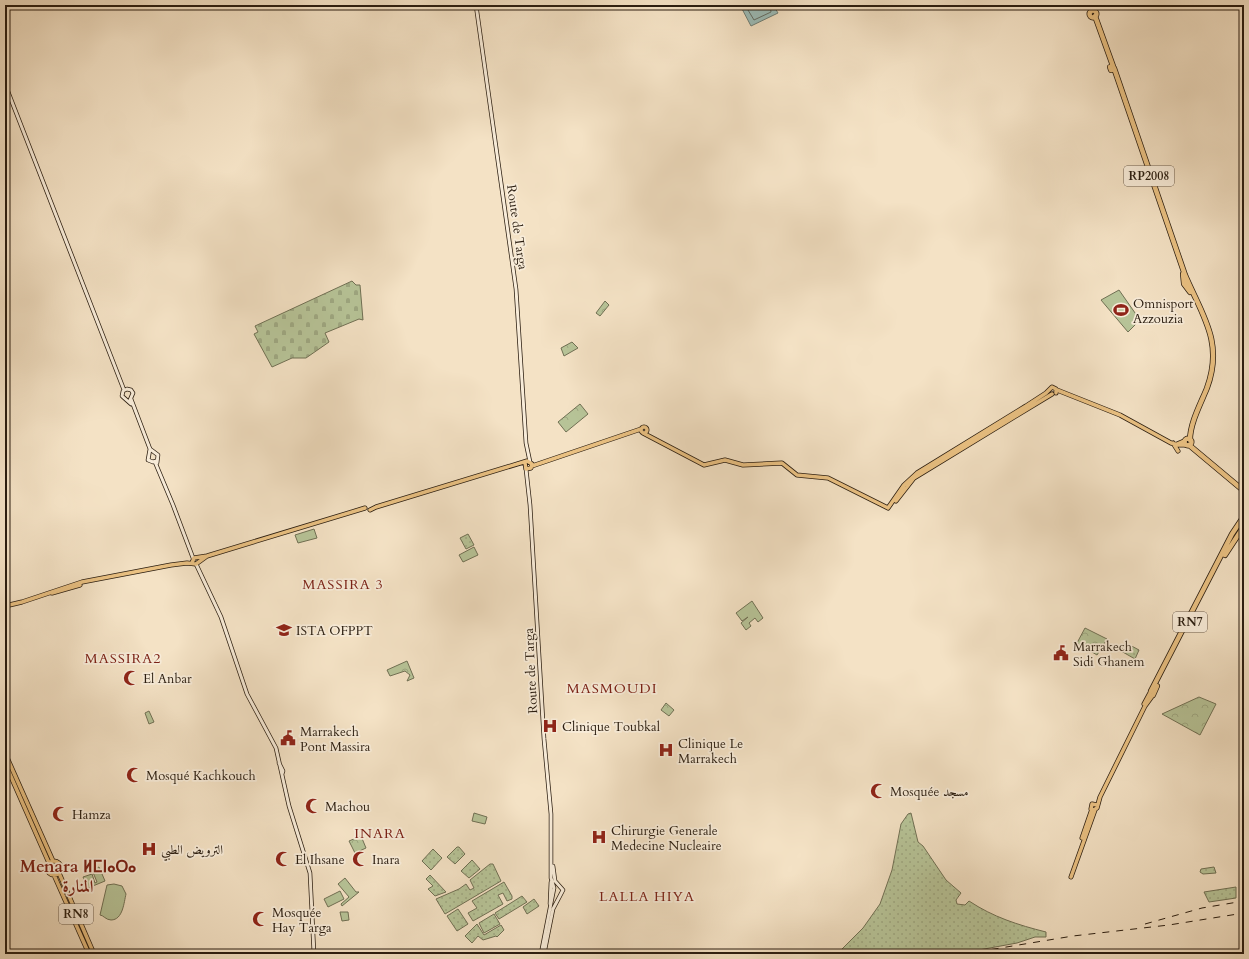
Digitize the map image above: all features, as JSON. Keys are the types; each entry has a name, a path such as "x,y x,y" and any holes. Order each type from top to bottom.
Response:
{"highway":[{"name":"RP2008","path":"1090,5 1090,16 1094,17 1186,283 1211,334 1213,364 1212,374 1188,442"},
{"path":"1188,442 1244,490"},
{"path":"1227,548 1233,531 1244,516"},
{"path":"1238,533 1244,526"},
{"name":"RN7","path":"1150,693 1227,548 1238,533"}],"main road":[{"name":"Route de Targa","path":"476,5 516,289 527,454 529,464 528,480 544,739 551,814 551,878 554,893"},
{"path":"5,84 84,291 125,388 133,393 129,400"},
{"path":"968,444 1053,387 1055,392"},
{"path":"125,388 122,396 129,400 151,451 158,455 155,462 195,561 221,617 247,694 274,744 279,763 283,771 282,774 291,815 310,873 314,954"},
{"path":"1050,390 1066,394 1120,415 1175,444 1188,442"},
{"path":"5,606 89,581 195,561 207,556 356,512 514,467 541,462 617,438 643,432 705,465 725,460 743,465 782,463 797,475 828,478 888,508 904,485 913,477 1055,392"},
{"path":"1175,444 1178,451"},
{"path":"151,451 148,456 148,460 155,462"},
{"path":"514,467 525,468 529,464"},
{"name":"Route de Targa","path":"525,468 528,480"},
{"name":"RN7","path":"1095,804 1150,693"},
{"name":"RN7","path":"1071,876 1076,857 1094,810 1091,806 1095,804 1146,704 1150,693"},
{"name":"RN8","path":"5,753 51,862 47,871 54,875 89,954"},
{"name":"RN8","path":"5,763 51,862 60,865 59,873 94,954"},
{"name":"Route de Targa","path":"552,860 555,880 563,890 560,895"},
{"path":"54,875 59,873"},
{"path":"550,907 551,878"},
{"path":"554,888 559,885"},
{"path":"554,893 560,895 551,916 542,954 550,907 554,893"}],"green space":[{"path":"352,281 356,285 360,285 363,320 359,319 325,333 329,342 306,358 292,358 272,367 254,334 258,332 255,326"},
{"name":"Omnisport Azzouzia","path":"1119,290 1140,320 1128,332 1101,300"},
{"path":"605,301 609,305 600,316 596,313"},
{"path":"572,342 578,348 564,356 561,348"},
{"path":"580,404 588,414 566,432 558,422"},
{"path":"314,529 317,538 298,543 295,535"},
{"path":"468,534 474,545 466,549 460,538"},
{"path":"474,547 478,555 463,562 459,555"},
{"path":"752,601 763,618 758,622 755,618 749,623 751,626 746,630 741,623 748,617 742,621 736,613"},
{"path":"1085,628 1107,639 1097,655 1077,643"},
{"path":"1126,643 1139,650 1135,659 1121,651"},
{"path":"407,661 414,678 407,681 410,675 405,671 390,676 387,670"},
{"path":"1199,697 1216,704 1200,735 1162,714"},
{"path":"666,703 674,710 669,716 661,710"},
{"path":"149,711 154,722 149,724 145,713"},
{"path":"474,813 487,817 485,824 472,821"},
{"path":"911,813 918,842 923,846 946,880 961,893 956,900 957,904 965,905 969,901 987,912 1006,920 1046,932 1046,937 1035,937 1017,943 957,954 837,954 863,928 880,904 892,870 901,824 908,814"},
{"path":"361,836 366,848 355,853 349,841"},
{"path":"457,847 459,847 465,854 455,864 447,857"},
{"path":"433,849 442,858 431,870 422,861"},
{"path":"472,860 480,869 469,878 461,871"},
{"path":"490,864 493,864 501,881 445,914 436,899 459,889 466,884 470,890 474,888 470,880"},
{"path":"99,867 105,881 88,888 83,877 92,874 95,883 97,882 92,870"},
{"path":"1214,867 1216,873 1203,874 1200,872 1201,869"},
{"path":"430,875 446,892 435,896 428,889 433,886 426,879"},
{"path":"345,878 356,892 359,892 342,906 341,904 349,897 338,884"},
{"path":"504,882 512,896 512,899 507,901 503,893 498,895 503,904 473,921 468,913 477,908 472,901"},
{"path":"114,884 122,886 126,894 124,906 120,914 115,919 111,920 100,915 107,885"},
{"path":"1236,887 1236,898 1209,902 1204,892"},
{"path":"340,891 344,899 328,907 324,899"},
{"path":"522,896 527,902 499,919 495,913"},
{"path":"534,899 539,906 527,914 523,907"},
{"path":"458,909 468,924 457,931 447,916"},
{"path":"340,912 348,912 349,920 342,921"},
{"path":"494,914 500,924 484,933 479,923"},
{"path":"477,924 484,935 501,925 504,930 497,937 483,940 478,936 472,943 465,936"}],"water":[{"path":"740,5 773,5 778,13 751,26"}],"tunnel":[{"path":"1236,534 1244,523"}],"railway":[{"path":"1145,924 1202,908 1244,901"},
{"path":"964,954 1073,936 1169,925 1244,913"}],"place":[{"name":"Omnisport Azzouzia","path":"1121,310"},
{"name":"ISTA OFPPT","path":"284,630"},
{"name":"Marrakech Sidi Ghanem","path":"1061,653"},
{"name":"El Anbar","path":"131,678"},
{"name":"Clinique Toubkal","path":"550,726"},
{"name":"Marrakech Pont Massira","path":"288,738"},
{"name":"Clinique Le Marrakech","path":"666,750"},
{"name":"Mosqué Kachkouch","path":"134,775"},
{"name":"Mosquée مسجد","path":"878,791"},
{"name":"Machou","path":"313,806"},
{"name":"Hamza","path":"60,814"},
{"name":"Chirurgie Generale Medecine Nucleaire","path":"599,837"},
{"name":"الترويض الطبي","path":"149,849"},
{"name":"El Ihsane","path":"283,859"},
{"name":"Inara","path":"360,859"},
{"name":"Mosquée Hay Targa","path":"260,919"}],"district":[{"name":"MASSIRA 3","path":"343,584"},
{"name":"MASSIRA2","path":"123,658"},
{"name":"MASMOUDI","path":"612,688"},
{"name":"INARA","path":"380,833"},
{"name":"Menara ⵍⵎⵏⴰⵔⴰ المنارة","path":"78,876"},
{"name":"LALLA HIYA","path":"647,896"}]}
